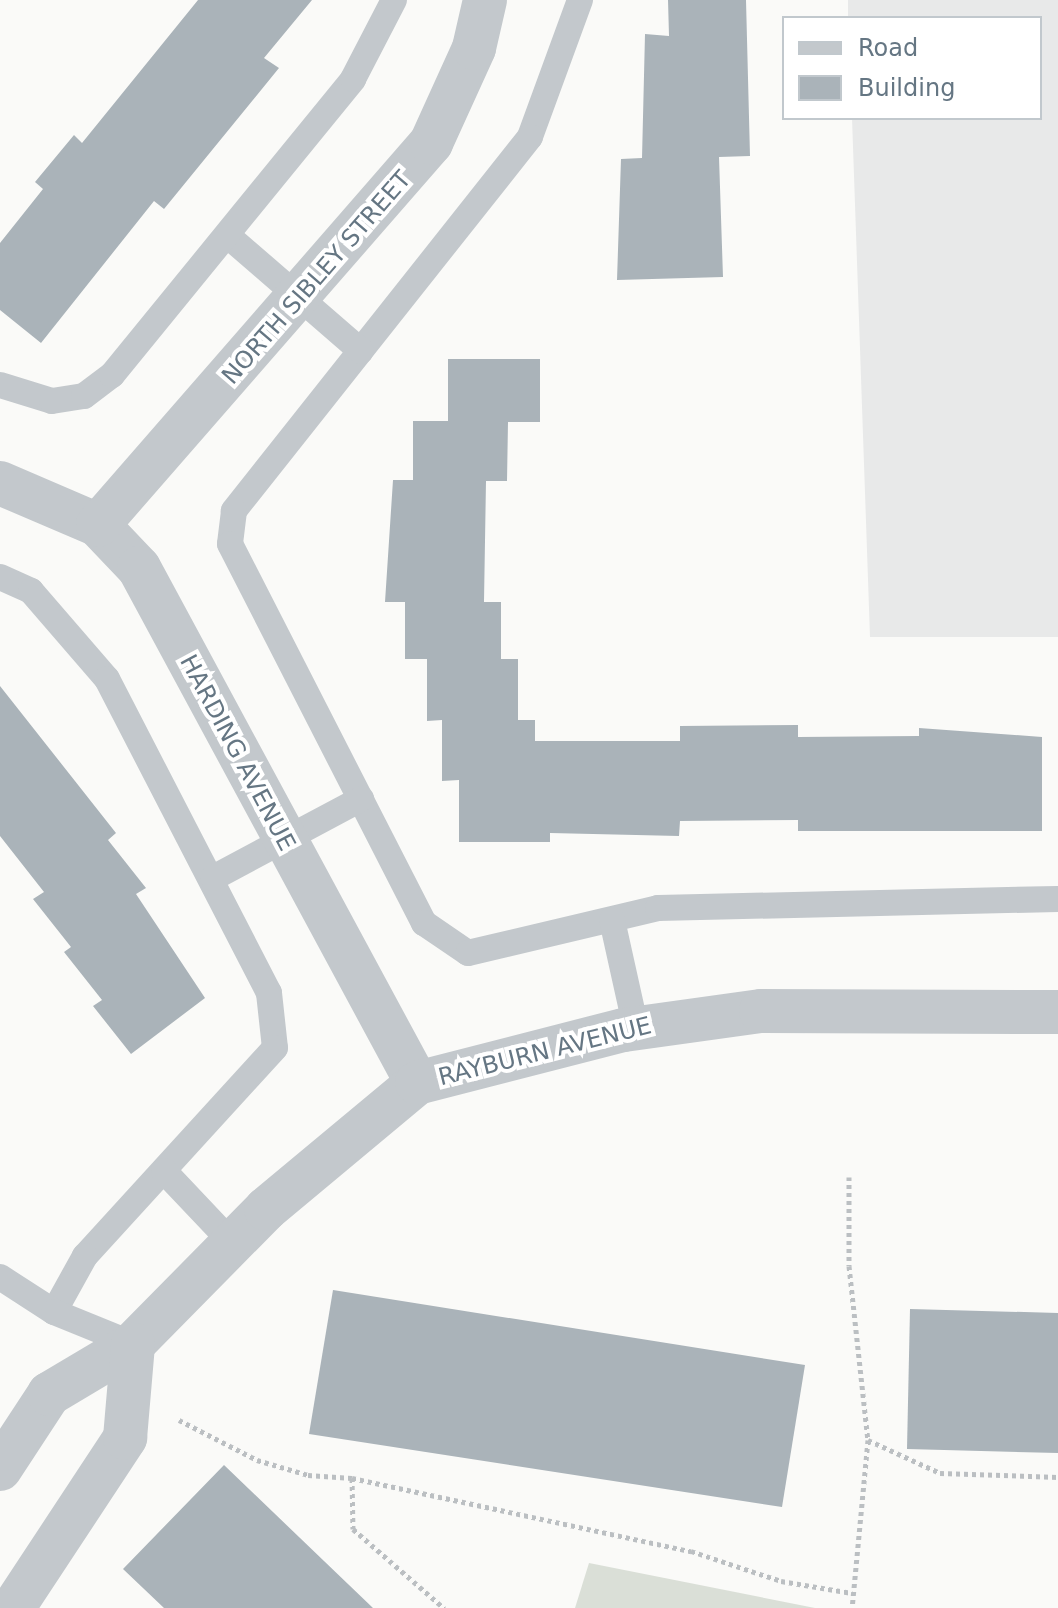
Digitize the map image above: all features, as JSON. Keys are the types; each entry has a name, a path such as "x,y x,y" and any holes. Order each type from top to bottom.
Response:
{"street":[{"name":"NORTH SIBLEY STREET","path":"98,525 301,299 431,143 474,48 485,0"},
{"name":"HARDING AVENUE","path":"0,483 98,525 139,568 283,841 417,1083"},
{"name":"RAYBURN AVENUE","path":"0,1469 49,1394 131,1363 232,1243 417,1083 636,1028 761,1011 1058,1012"},
{"path":"13,1608 125,1438 131,1363"}],"lane":[{"path":"0,385 52,401 84,396 112,375 353,79 394,0"},
{"path":"580,0 530,137 234,511 230,544 424,923 468,953 658,908 1058,899"},
{"path":"227,235 361,351"},
{"path":"0,577 31,591 107,679 213,878 269,993 275,1048 85,1256 54,1312"},
{"path":"213,878 361,799"},
{"path":"612,920 636,1028"},
{"path":"164,1171 232,1243"},
{"path":"0,1277 131,1363"}],"path":[{"path":"849,1177 849,1266 868,1440 852,1608"},
{"path":"131,1363 178,1420 257,1460 352,1478 852,1593"},
{"path":"868,1440 940,1473 1058,1477"},
{"path":"352,1478 353,1529 444,1608"}],"shaded area":[{"path":"848,0 1058,0 1058,637 870,637 852,120 1042,120 1042,16 848,16"},
{"path":"589,1563 815,1608 575,1608"}],"building":[{"path":"198,0 312,0 264,58 279,68 164,209 154,201 41,343 0,310 0,243 43,189 35,182 74,135 82,143"},
{"path":"668,0 746,0 750,156 719,157 723,277 617,280 621,159 642,158 645,34 669,36"},
{"path":"448,359 540,359 540,422 508,422 507,481 486,481 484,602 501,602 501,659 518,659 518,720 535,720 535,741 680,741 680,726 798,725 798,737 919,736 919,728 1042,737 1042,831 798,831 798,820 680,821 679,836 550,833 550,842 459,842 459,780 442,781 442,720 427,721 427,659 405,659 405,602 385,602 393,480 413,480 413,421 448,421"},
{"path":"0,686 116,833 108,840 146,888 136,894 205,998 131,1054 93,1006 102,1000 64,952 71,947 33,899 44,892 0,836"},
{"path":"333,1290 805,1365 782,1507 309,1434"},
{"path":"910,1309 1058,1313 1058,1453 907,1449"},
{"path":"224,1465 373,1608 164,1608 123,1569"}]}
